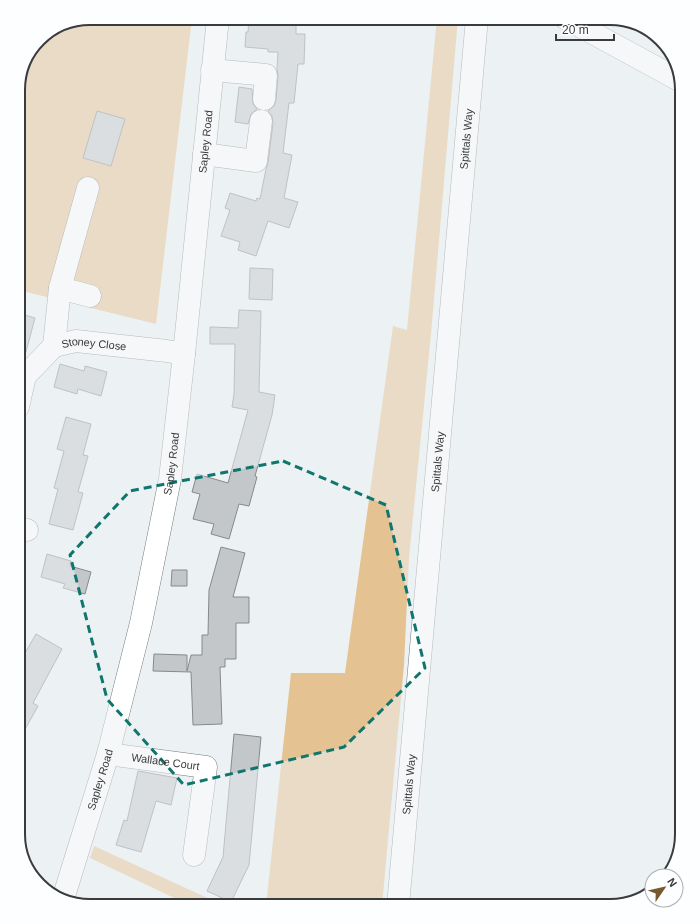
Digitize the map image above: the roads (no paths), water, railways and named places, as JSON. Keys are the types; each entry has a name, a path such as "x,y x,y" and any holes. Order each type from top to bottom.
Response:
{"main road":[{"name":"Sapley Road","path":"64,893 108,754 141,623 170,479 217,25"},
{"name":"Spittals Way","path":"399,899 476,25"},
{"path":"578,25 673,77"},
{"path":"212,70 266,75 264,99"},
{"path":"204,154 256,161 261,121"},
{"path":"54,346 60,288 88,188"},
{"path":"60,288 90,296"},
{"name":"Stoney Close","path":"25,376 54,346 76,341 184,354"},
{"name":"Wallace Court","path":"108,754 206,767 194,855"}]}
